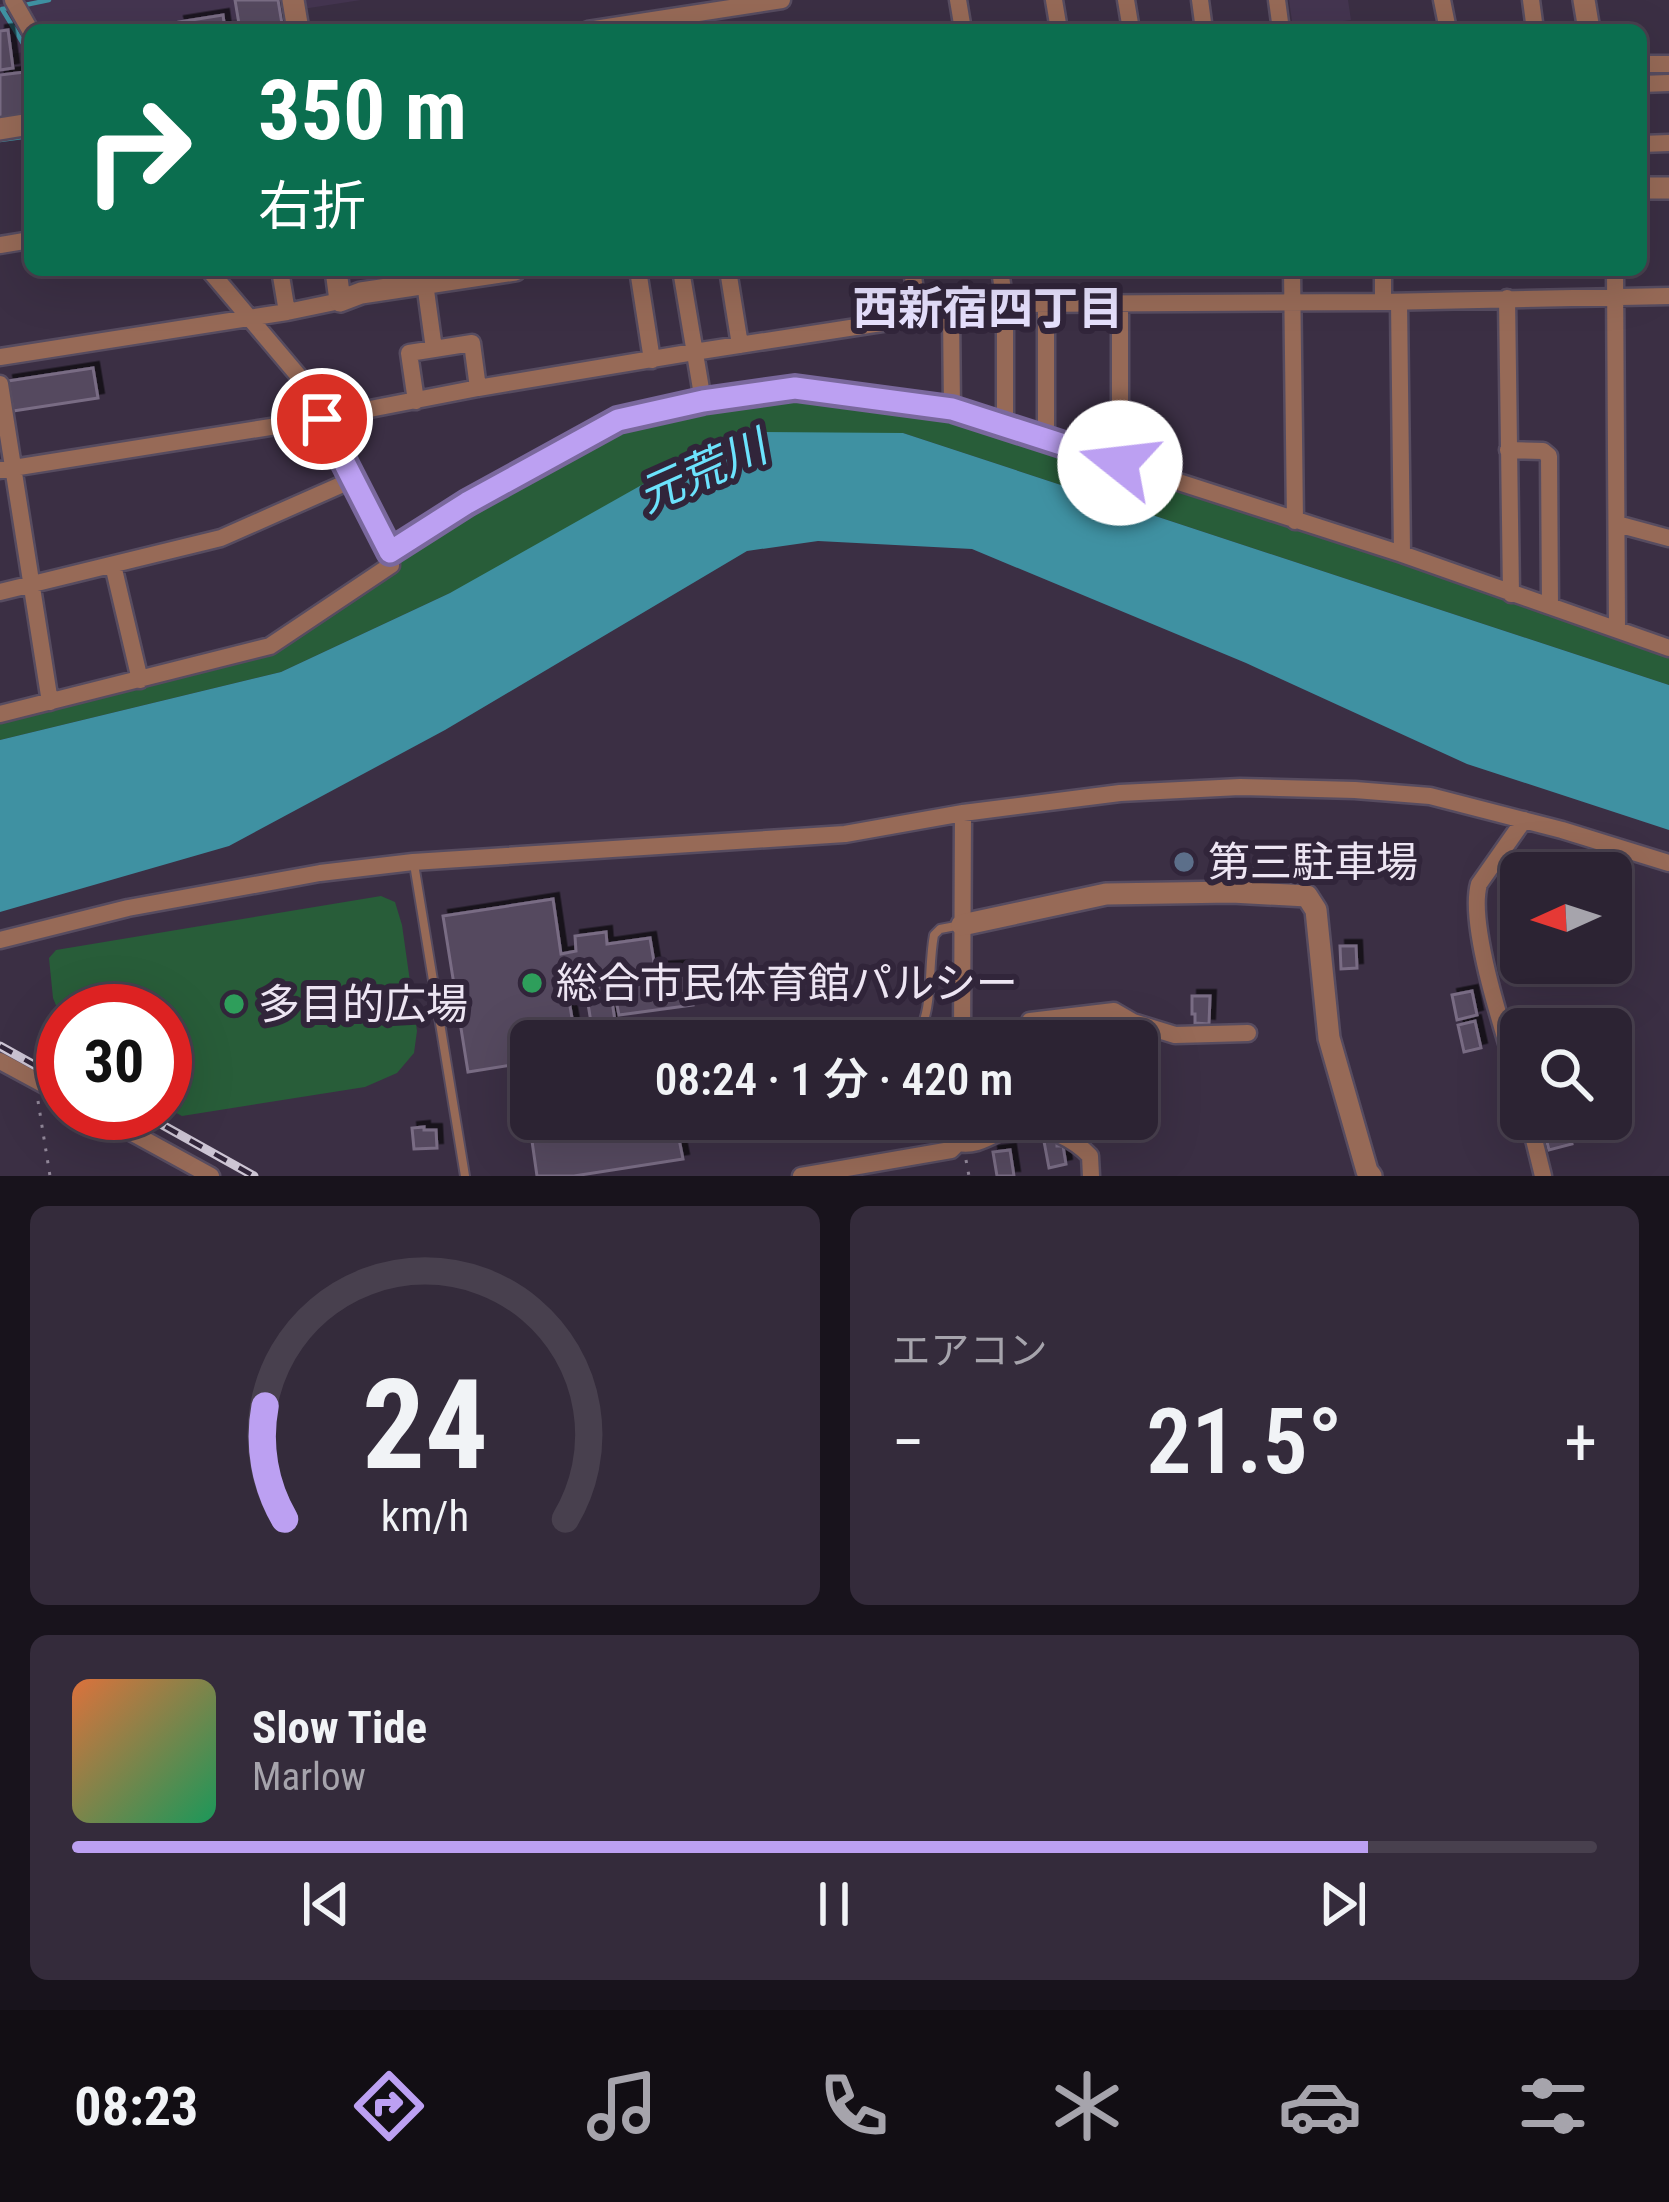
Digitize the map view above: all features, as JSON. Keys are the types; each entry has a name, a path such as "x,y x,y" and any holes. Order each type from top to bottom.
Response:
{"street":[{"path":"652,24 740,3 782,0"},
{"path":"0,714 270,646 391,565 390,552 307,386 214,276"},
{"path":"281,276 287,313"},
{"path":"336,276 340,301"},
{"path":"0,357 287,313 362,293 476,276"},
{"path":"639,276 652,360"},
{"path":"683,276 703,401"},
{"path":"729,276 740,345"},
{"path":"913,276 919,317"},
{"path":"1001,276 1005,426"},
{"path":"1292,276 1295,521"},
{"path":"1384,276 1391,302 1402,554"},
{"path":"1615,276 1618,629"},
{"path":"425,284 434,349"},
{"path":"6,469 1005,304 1669,296"},
{"path":"1507,298 1511,594"},
{"path":"1120,303 1120,463"},
{"path":"1046,304 1046,441"},
{"path":"951,311 952,409"},
{"path":"416,401 409,353 472,343 478,388"},
{"path":"0,384 6,469 32,584 50,702"},
{"path":"390,552 467,503 618,420 795,388 952,409 1402,554 1669,648"},
{"path":"1508,450 1543,451 1550,456 1550,606"},
{"path":"0,592 220,538 352,480"},
{"path":"1617,524 1669,538"},
{"path":"113,565 140,680"},
{"path":"0,940 128,908 320,873 413,862 845,834 1120,793 1240,787 1430,796 1669,863"},
{"path":"962,1020 963,813"},
{"path":"1500,1013 1483,952 1476,895 1524,820"},
{"path":"962,925 1106,894 1307,896 1316,910 1329,1038 1371,1176"},
{"path":"1038,1020 1114,1011 1129,1020"},
{"path":"1158,1030 1175,1035 1248,1033"},
{"path":"0,1061 35,1079"},
{"path":"145,1140 211,1176"},
{"path":"801,1176 940,1154 958,1140"},
{"path":"958,1143 971,1146 983,1140"},
{"path":"1069,1140 1090,1156 1091,1176"},
{"path":"1534,1140 1543,1176"}],"lane":[{"path":"413,862 465,1176"},
{"path":"925,1020 934,935 940,929 962,925"}],"path":[{"path":"35,1079 50,1176"}],"shaded area":[{"path":"27,0 361,0 205,24 24,24 24,52 0,56 0,4"},
{"path":"1289,0 1348,0 1351,20 1292,24"}],"green space":[{"path":"806,399 914,406 1669,651 1669,685 903,433 450,593 281,672 0,740 0,721 271,654 400,566 400,553 534,473 635,424 704,407"},
{"name":"多目的広場","path":"381,896 395,902 402,925 417,1031 414,1053 397,1073 365,1087 192,1114 192,984 52,984 49,958 56,950"}],"water":[{"name":"元荒川","path":"760,432 903,433 1669,685 1669,830 1467,764 1246,663 972,549 818,541 747,551 445,730 229,846 0,912 0,740 281,672 450,593 686,460"}],"building":[{"path":"235,0 278,0 282,24 239,24"},
{"path":"223,15 224,24 180,24"},
{"path":"8,30 13,68 0,70 0,31"},
{"path":"24,72 24,115 0,118 0,75"},
{"path":"93,368 98,398 13,411 8,381"},
{"name":"総合市民体育館パルシー","path":"553,899 561,954 576,951 575,936 606,932 607,944 650,938 655,968 687,966 693,1005 619,1015 609,981 615,1020 591,1020 585,985 567,989 572,1020 510,1020 510,1065 468,1072 443,916"},
{"path":"1340,946 1356,946 1357,968 1341,969"},
{"path":"1472,991 1477,1015 1457,1020 1452,995"},
{"path":"1192,996 1210,996 1209,1024 1195,1023"},
{"path":"1475,1021 1481,1048 1464,1052 1458,1025"},
{"path":"412,1128 436,1130 437,1148 414,1149"},
{"path":"532,1140 679,1140 683,1159 574,1176 537,1176"},
{"path":"1044,1140 1063,1146 1066,1164 1049,1168"},
{"path":"1546,1140 1571,1140 1572,1144 1549,1150"},
{"path":"1010,1150 1014,1176 997,1176 993,1152"}],"waterway":[{"path":"20,6 49,0"},
{"path":"9,8 2,9 24,45"},
{"path":"1647,75 1659,75"},
{"path":"0,140 24,137"}],"railway":[{"path":"0,1046 36,1066"},
{"path":"189,1140 254,1176"}],"place":[{"name":"第三駐車場","path":"1184,862"},
{"name":"総合市民体育館パルシー","path":"532,983"},
{"name":"多目的広場","path":"234,1004"}],"district":[{"name":"西新宿四丁目","path":"988,308"}],"route":[{"path":"322,419 390,552 467,503 618,420 795,388 952,409 1120,463"}]}
